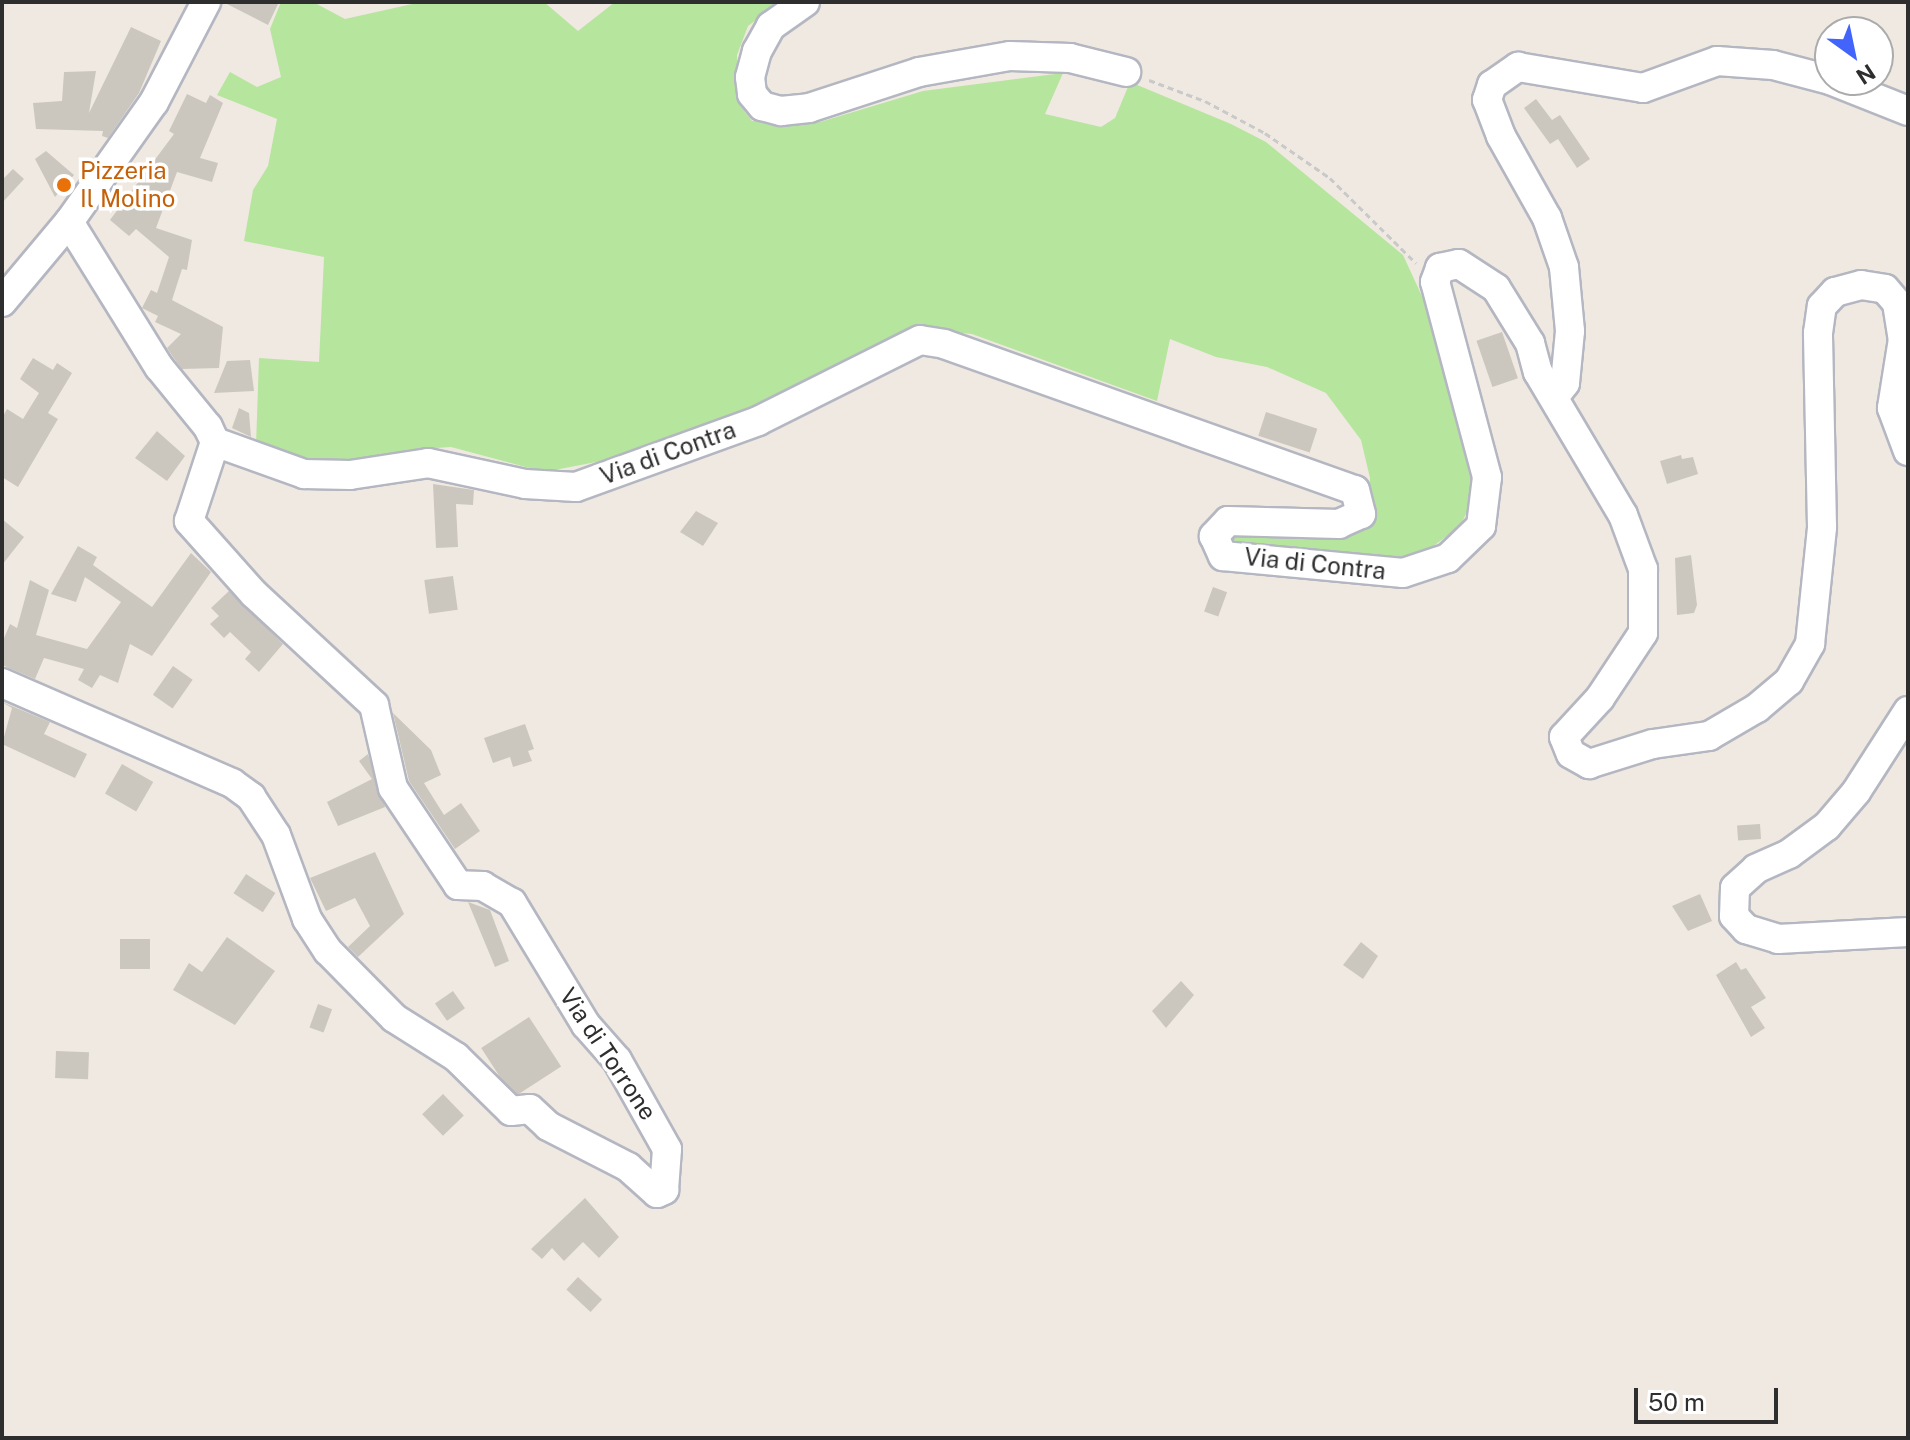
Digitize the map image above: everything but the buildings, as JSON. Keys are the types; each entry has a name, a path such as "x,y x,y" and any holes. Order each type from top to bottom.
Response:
{"street":[{"path":"2,302 69,222 154,102 206,2"},
{"path":"805,2 771,26 757,51 750,77 752,94 762,106 781,111 809,108 919,72 1010,56 1070,58 1126,72"},
{"path":"1555,396 1565,383 1570,331 1564,267 1547,218 1496,124 1487,100 1492,85 1518,67 1643,88 1672,81 1717,61 1773,65 1830,80 1908,111"},
{"path":"69,222 159,367 208,427 215,442"},
{"path":"1435,282 1440,268 1459,264 1496,288 1623,515 1643,569 1643,633 1600,698 1564,737 1571,754 1589,764 1653,744 1709,736 1757,708 1789,681 1810,644 1822,513 1818,333 1822,306 1835,292 1861,285 1885,289 1897,303 1903,339 1892,408 1908,451"},
{"name":"Via di Contra","path":"215,442 304,474 350,475 428,463 525,484 576,487 758,421 920,340 944,344 1355,490 1361,514 1339,524 1228,521 1214,536 1223,556 1403,573 1448,558 1481,526 1487,477 1435,282"},
{"name":"Via di Torrone","path":"2,683 232,783 251,797 276,835 307,919 328,951 394,1018 456,1057 511,1111 530,1109 548,1126 628,1167 657,1193 664,1190 667,1149 632,1085 586,1025 512,903 483,886 458,885 393,788 374,705 254,594 189,521 215,442"},
{"path":"1908,711 1856,792 1827,826 1789,854 1756,869 1735,888 1734,916 1746,929 1778,939 1908,932"}],"path":[{"path":"1126,72 1205,101 1265,133 1330,178 1435,282"}],"green space":[{"path":"281,2 313,2 345,19 421,2 544,2 578,31 615,2 780,2 748,26 737,55 738,103 752,121 820,122 923,91 1063,73 1045,114 1101,127 1115,118 1130,82 1231,124 1266,142 1403,255 1426,305 1470,476 1472,502 1460,526 1419,557 1388,562 1226,546 1222,535 1369,511 1370,478 1361,440 1326,393 1267,367 1216,357 1170,339 1157,401 972,334 923,329 842,362 772,404 617,458 544,472 451,447 406,450 361,463 294,460 256,446 259,358 319,362 324,257 244,241 253,190 268,166 277,119 217,95 230,72 257,87 281,77 270,29"}],"place":[{"name":"Pizzeria Il Molino","path":"64,185"}]}
